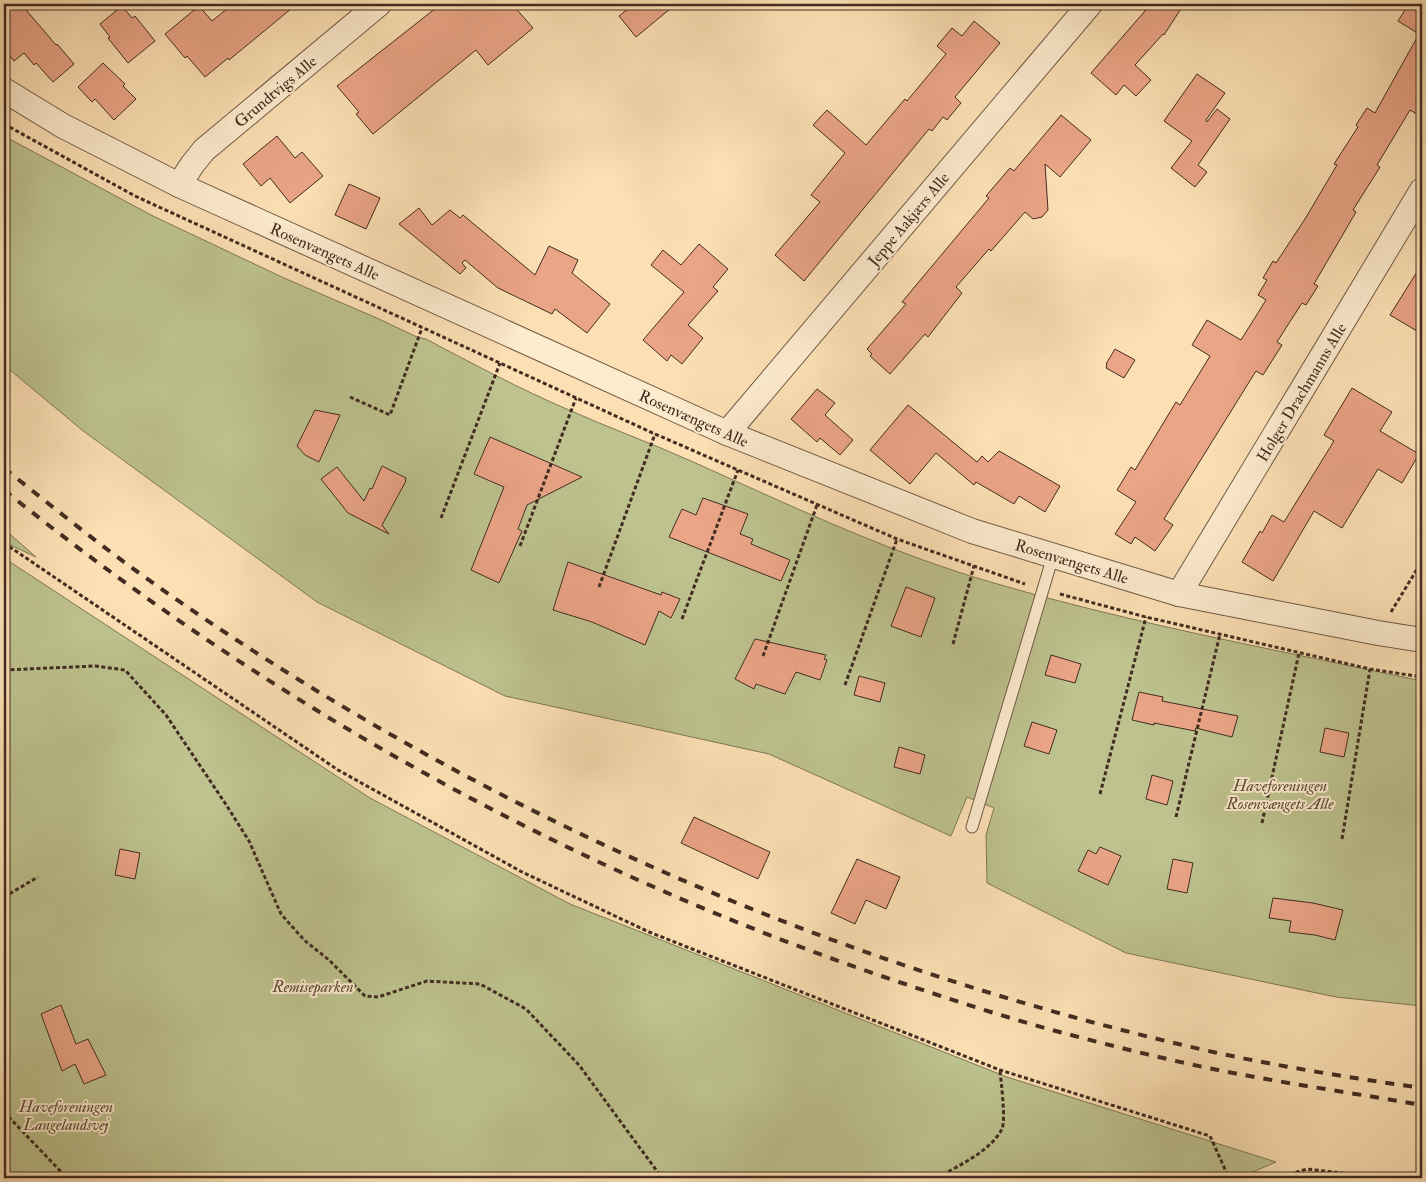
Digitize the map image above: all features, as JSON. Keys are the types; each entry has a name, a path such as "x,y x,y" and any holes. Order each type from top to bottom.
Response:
{"street":[{"name":"Grundtvigs Alle","path":"179,185 204,150 379,4"},
{"name":"Jeppe Aakjærs Alle","path":"727,433 1090,4"},
{"name":"Rosenvængets Alle","path":"4,90 63,126 179,185 727,433 972,530 1179,594 1378,634 1422,640"},
{"name":"Holger Drachmanns Alle","path":"1179,594 1422,190"}],"lane":[{"path":"972,827 1053,556"}],"path":[{"path":"350,397 390,415 422,328"},
{"path":"441,518 500,364"},
{"path":"520,546 576,398"},
{"path":"599,588 655,434"},
{"path":"682,620 738,470"},
{"path":"762,656 817,505"},
{"path":"845,685 898,539"},
{"path":"4,544 338,770 522,872 649,932 1000,1070 1210,1136 1229,1178"},
{"path":"1378,634 1422,561"},
{"path":"953,644 974,566"},
{"path":"1100,794 1146,618"},
{"path":"1176,817 1220,634"},
{"path":"1262,823 1299,653"},
{"path":"4,670 95,666 125,670 166,716 225,803 249,841 281,914 304,940 365,996 378,997 427,981 480,984 526,1009 579,1065 662,1178"},
{"path":"1342,839 1370,669"},
{"path":"4,897 38,877"},
{"path":"938,1178 984,1151 1003,1128 1000,1070"},
{"path":"4,1112 67,1178"},
{"path":"1277,1178 1307,1169 1350,1174 1360,1178"}],"green space":[{"name":"Haveforeningen Rosenvængets Alle","path":"4,136 153,216 284,278 417,337 426,339 533,394 904,553 977,578 1087,608 1198,634 1422,681 1422,1006 1336,997 1126,953 987,883 986,835 994,808 967,797 951,836 769,754 505,696 317,602 82,430 4,365"},
{"path":"4,529 36,557 4,542"},
{"name":"Remiseparken","path":"4,558 370,798 570,904 1007,1077 1276,1162 1239,1178 4,1178"}],"building":[{"path":"4,4 21,4 74,64 53,82 24,53 14,61 4,48"},
{"path":"233,4 297,4 229,60 228,58 205,77 187,56 185,58 165,34 199,6 212,21"},
{"path":"441,4 512,4 533,28 488,65 476,50 373,134 356,114 359,112 337,86"},
{"path":"634,4 676,4 636,37 619,16"},
{"path":"1151,4 1184,4 1164,35 1135,65 1151,80 1136,96 1124,85 1116,95 1091,73"},
{"path":"1409,4 1422,4 1422,117 1410,110 1377,165 1380,167 1353,210 1356,212 1314,284 1318,286 1306,305 1302,303 1277,342 1282,345 1263,375 1256,371 1164,519 1173,525 1155,551 1135,537 1131,544 1115,534 1136,502 1117,490 1131,467 1135,470 1176,402 1180,405 1210,356 1192,345 1207,320 1241,340 1266,300 1258,295 1267,280 1263,278 1273,261 1276,263 1305,219 1337,165 1334,164 1358,127 1356,125 1367,108 1375,113 1419,34 1398,21"},
{"path":"122,6 132,18 135,16 155,41 128,63 108,38 110,37 100,24"},
{"path":"974,21 1000,43 955,97 961,103 947,120 943,117 932,131 929,129 804,281 775,255 820,202 811,195 845,153 813,125 827,110 866,145 905,99 907,101 946,54 937,46 952,28 962,36"},
{"path":"103,63 125,84 123,86 136,99 114,120 95,99 92,102 78,87"},
{"path":"1197,74 1225,93 1206,120 1207,122 1217,109 1230,119 1198,165 1207,172 1195,187 1171,168 1192,141 1164,121"},
{"path":"1061,115 1091,140 1060,177 1045,164 1048,210 1042,217 1033,219 1025,212 991,251 989,249 956,287 962,293 928,337 925,334 890,374 870,356 872,354 867,349 906,304 902,302 989,198 986,196 1010,168 1014,171"},
{"path":"277,136 295,158 302,152 323,176 290,203 270,178 261,186 243,164"},
{"path":"349,184 380,198 366,229 335,215"},
{"path":"419,208 432,225 450,210 460,218 463,215 535,275 549,246 578,260 572,273 610,304 587,333 555,309 552,314 498,288 465,260 462,263 466,268 460,274 399,224"},
{"path":"699,244 728,269 713,287 718,291 688,325 703,338 682,364 671,355 667,361 643,340 684,292 651,265 663,250 681,265"},
{"path":"1422,264 1422,334 1390,315"},
{"path":"1115,349 1135,360 1124,378 1106,368 1106,364"},
{"path":"1352,388 1392,412 1380,431 1419,454 1402,483 1378,469 1342,528 1314,511 1273,581 1242,562 1260,531 1262,533 1272,515 1284,522 1334,441 1324,435"},
{"path":"817,389 835,403 825,415 853,440 840,455 820,438 817,442 791,419"},
{"path":"908,405 977,462 982,456 988,462 999,451 1060,486 1045,512 1019,496 1014,504 976,482 974,485 936,453 910,484 870,450"},
{"path":"315,410 340,415 319,462 305,455 297,446"},
{"path":"490,437 582,477 527,505 518,529 522,531 499,583 471,570 504,487 474,474"},
{"path":"382,466 406,478 382,525 389,534 348,513 321,479 337,467 364,501 370,488 372,489"},
{"path":"703,498 748,514 740,534 753,539 751,544 790,560 781,581 669,537 682,509 696,515"},
{"path":"568,562 661,595 662,592 680,599 671,618 659,611 645,645 592,622 553,610"},
{"path":"906,587 935,598 921,637 891,626"},
{"path":"755,639 826,655 824,659 827,660 820,680 796,672 785,694 756,684 754,689 735,679"},
{"path":"1051,655 1081,664 1075,683 1045,675"},
{"path":"859,676 885,683 880,702 854,695"},
{"path":"1139,692 1163,697 1162,701 1238,716 1232,737 1196,728 1195,731 1132,720"},
{"path":"1032,722 1057,730 1049,754 1024,746"},
{"path":"1325,728 1349,733 1344,757 1320,752"},
{"path":"899,747 925,755 920,774 894,767"},
{"path":"1152,775 1173,781 1167,805 1146,799"},
{"path":"694,817 770,852 758,879 681,843"},
{"path":"1100,847 1121,856 1108,885 1078,871 1088,850 1096,854"},
{"path":"120,849 140,853 135,879 115,875"},
{"path":"857,859 900,877 886,909 866,900 855,924 831,913"},
{"path":"1173,859 1193,863 1187,893 1167,889"},
{"path":"1273,898 1313,903 1343,910 1335,940 1289,932 1291,921 1269,918"},
{"path":"61,1005 76,1044 88,1039 106,1075 84,1084 75,1064 62,1071 41,1014"}],"railway":[{"path":"4,468 140,574 281,669 406,743 533,811 663,872 797,926 933,975 1071,1017 1213,1052 1317,1072 1422,1088"},
{"path":"4,490 107,569 212,643 320,712 431,777 544,836 661,890 780,939 902,983 1052,1030 1152,1056 1213,1069 1422,1105"}],"park label":[{"name":"Haveforeningen Langelandsvej","path":"66,1115"}]}
